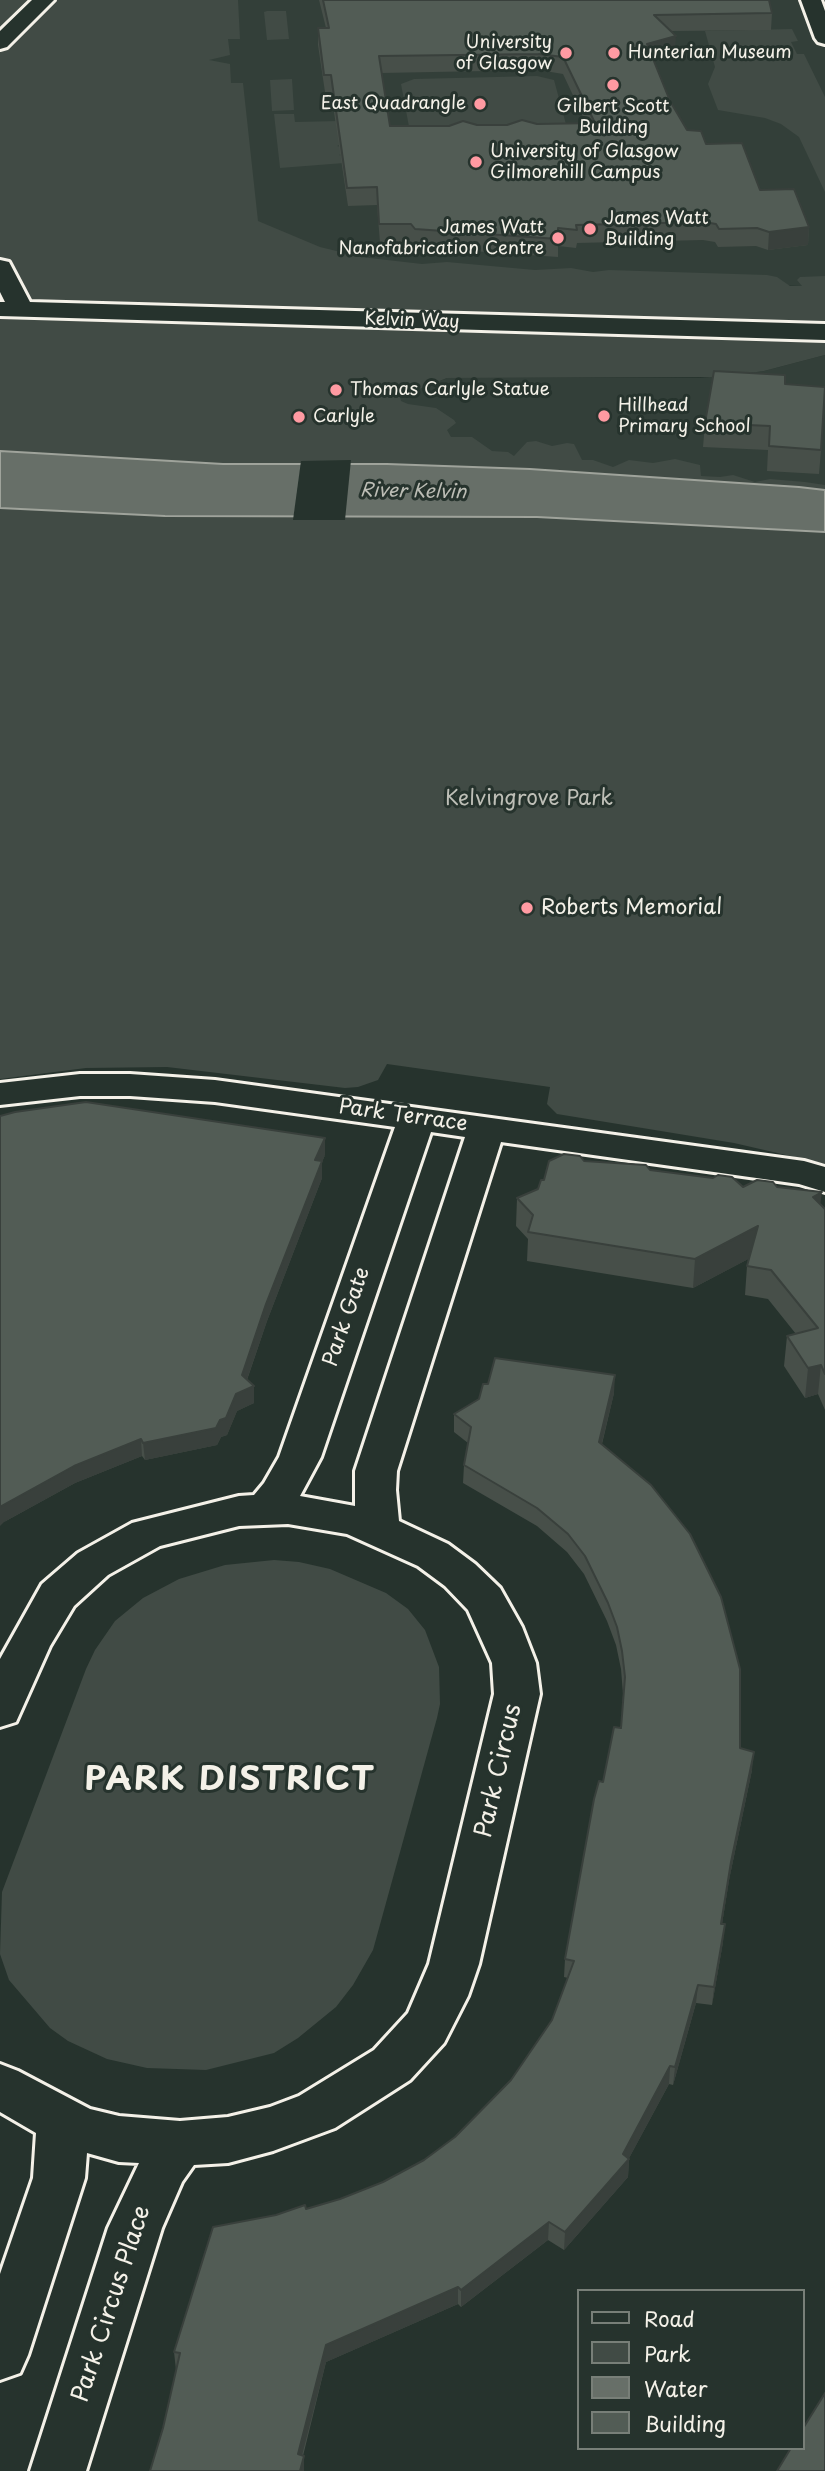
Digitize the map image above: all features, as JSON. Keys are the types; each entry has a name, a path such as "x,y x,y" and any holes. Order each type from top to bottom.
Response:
{"street":[{"path":"0,43 44,0"},
{"path":"810,0 825,38"},
{"path":"0,267 11,309"},
{"name":"Kelvin Way","path":"11,309 825,332"},
{"name":"Park Terrace","path":"0,1094 80,1085 163,1086 487,1127 815,1177"},
{"name":"Park Gate","path":"265,1510 280,1493 300,1457 417,1118"},
{"path":"378,1529 374,1490 376,1471 487,1127"},
{"name":"Park Circus","path":"0,1710 44,1616 58,1595 93,1564 147,1534 239,1511 265,1510 321,1514 378,1529 433,1555 460,1575 484,1599 500,1627 514,1663 517,1693 509,1738 454,1964 443,1996 426,2028 392,2065 317,2112 273,2129 228,2140 180,2144 119,2139 63,2121 13,2096 0,2086"},
{"path":"0,2355 59,2178 63,2121"},
{"name":"Park Circus Place","path":"58,2471 135,2228 163,2167 180,2144"}],"shaded area":[{"name":"University of Glasgow Gilmorehill Campus","path":"126,0 825,0 825,287 393,270 273,256"},
{"name":"Hillhead Primary School","path":"825,355 825,490 530,469 380,430 387,402 447,378 700,378 764,371"}],"green space":[{"name":"Kelvingrove Park","path":"0,0 238,0 240,39 228,39 230,55 209,60 230,64 231,83 243,83 258,221 320,247 361,257 422,264 447,262 535,270 571,268 593,272 609,270 767,275 777,277 790,286 802,286 797,280 800,277 825,276 825,355 764,371 721,377 447,378 400,397 401,401 408,404 436,408 454,420 456,423 447,430 451,437 472,437 492,451 508,452 514,456 527,442 536,441 552,446 567,443 574,444 582,460 593,460 613,467 629,460 653,463 675,459 700,465 701,476 733,475 755,482 770,479 805,482 825,485 825,490 530,469 374,464 373,516 537,517 825,532 825,1164 734,1143 557,1114 547,1104 550,1087 387,1064 378,1080 345,1088 167,1067 86,1068 0,1079"},
{"path":"286,11 289,39 267,40 264,12"},
{"path":"792,29 798,41 791,42 797,54 804,54 825,97 825,192 799,137 781,124 765,118 718,110 708,84 715,67 705,31"},
{"path":"537,76 554,80 567,128 410,132 401,84 414,79"},
{"path":"292,79 294,110 272,111 270,80"},
{"path":"274,114 294,114 295,122 339,121 342,144 337,146 342,147 342,154 339,155 343,156 344,163 280,168"},
{"path":"274,1560 330,1569 386,1593 408,1609 425,1630 439,1667 440,1704 437,1718 373,1950 353,1985 336,2007 298,2038 274,2053 206,2070 147,2068 107,2059 68,2041 50,2028 9,1980 0,1954 2,1892 86,1669 95,1650 115,1621 143,1598 179,1579 225,1565"}],"water":[{"name":"River Kelvin","path":"0,451 223,464 387,464 530,469 799,487 825,490 825,532 537,517 165,516 0,508"}],"pier":[{"path":"351,460 345,520 293,520 301,461"}],"building":[{"path":"323,0 769,0 772,13 654,15 676,36 647,44 670,101 687,130 701,131 706,144 742,143 760,190 794,189 809,227 769,232 757,228 719,229 716,224 704,222 576,225 577,230 558,228 558,239 415,229 411,224 379,224 377,187 347,188 331,75 324,75 318,28 329,28","holes":["539,54 563,57 595,123 537,124 522,120 507,125 477,125 463,121 449,126 390,126 379,56"]},
{"path":"714,371 785,375 785,384 825,387 821,450 769,446 770,426 705,423"},
{"path":"86,1102 325,1138 315,1160 322,1161 266,1304 242,1375 254,1386 236,1394 226,1418 220,1420 216,1428 143,1443 141,1439 74,1466 0,1507 0,1116"},
{"path":"564,1154 580,1156 584,1161 646,1165 650,1170 713,1178 718,1175 732,1177 743,1187 757,1180 773,1182 777,1187 822,1192 813,1197 825,1209 825,1374 821,1365 808,1368 787,1336 818,1328 771,1270 747,1266 758,1226 695,1259 528,1232 533,1215 517,1198 538,1189 541,1180 544,1180 549,1161"},
{"path":"495,1358 615,1375 599,1442 651,1485 690,1534 721,1597 740,1669 740,1748 754,1752 731,1862 721,1924 725,1924 714,1987 698,1985 675,2067 670,2066 623,2154 629,2159 565,2232 549,2222 461,2290 458,2287 326,2345 298,2454 304,2456 300,2471 150,2471 180,2353 174,2352 213,2227 276,2215 305,2205 306,2209 340,2199 383,2182 424,2160 455,2137 511,2080 552,2020 574,1961 565,1959 594,1799 599,1781 603,1782 614,1727 621,1728 625,1677 622,1651 608,1603 585,1556 568,1534 537,1508 464,1465 471,1427 454,1414 479,1399 483,1384 488,1384"},
{"path":"825,2393 825,2471 777,2471 790,2450 804,2450 804,2427"}],"place":[{"name":"University of Glasgow","path":"566,53"},
{"name":"Hunterian Museum","path":"614,53"},
{"name":"Gilbert Scott Building","path":"613,85"},
{"name":"East Quadrangle","path":"480,104"},
{"name":"University of Glasgow Gilmorehill Campus","path":"476,162"},
{"name":"James Watt Building","path":"590,229"},
{"name":"James Watt Nanofabrication Centre","path":"558,238"},
{"name":"Thomas Carlyle Statue","path":"336,390"},
{"name":"Hillhead Primary School","path":"604,416"},
{"name":"Carlyle","path":"299,417"},
{"name":"Roberts Memorial","path":"527,908"}],"district":[{"name":"PARK DISTRICT","path":"230,1781"}]}
